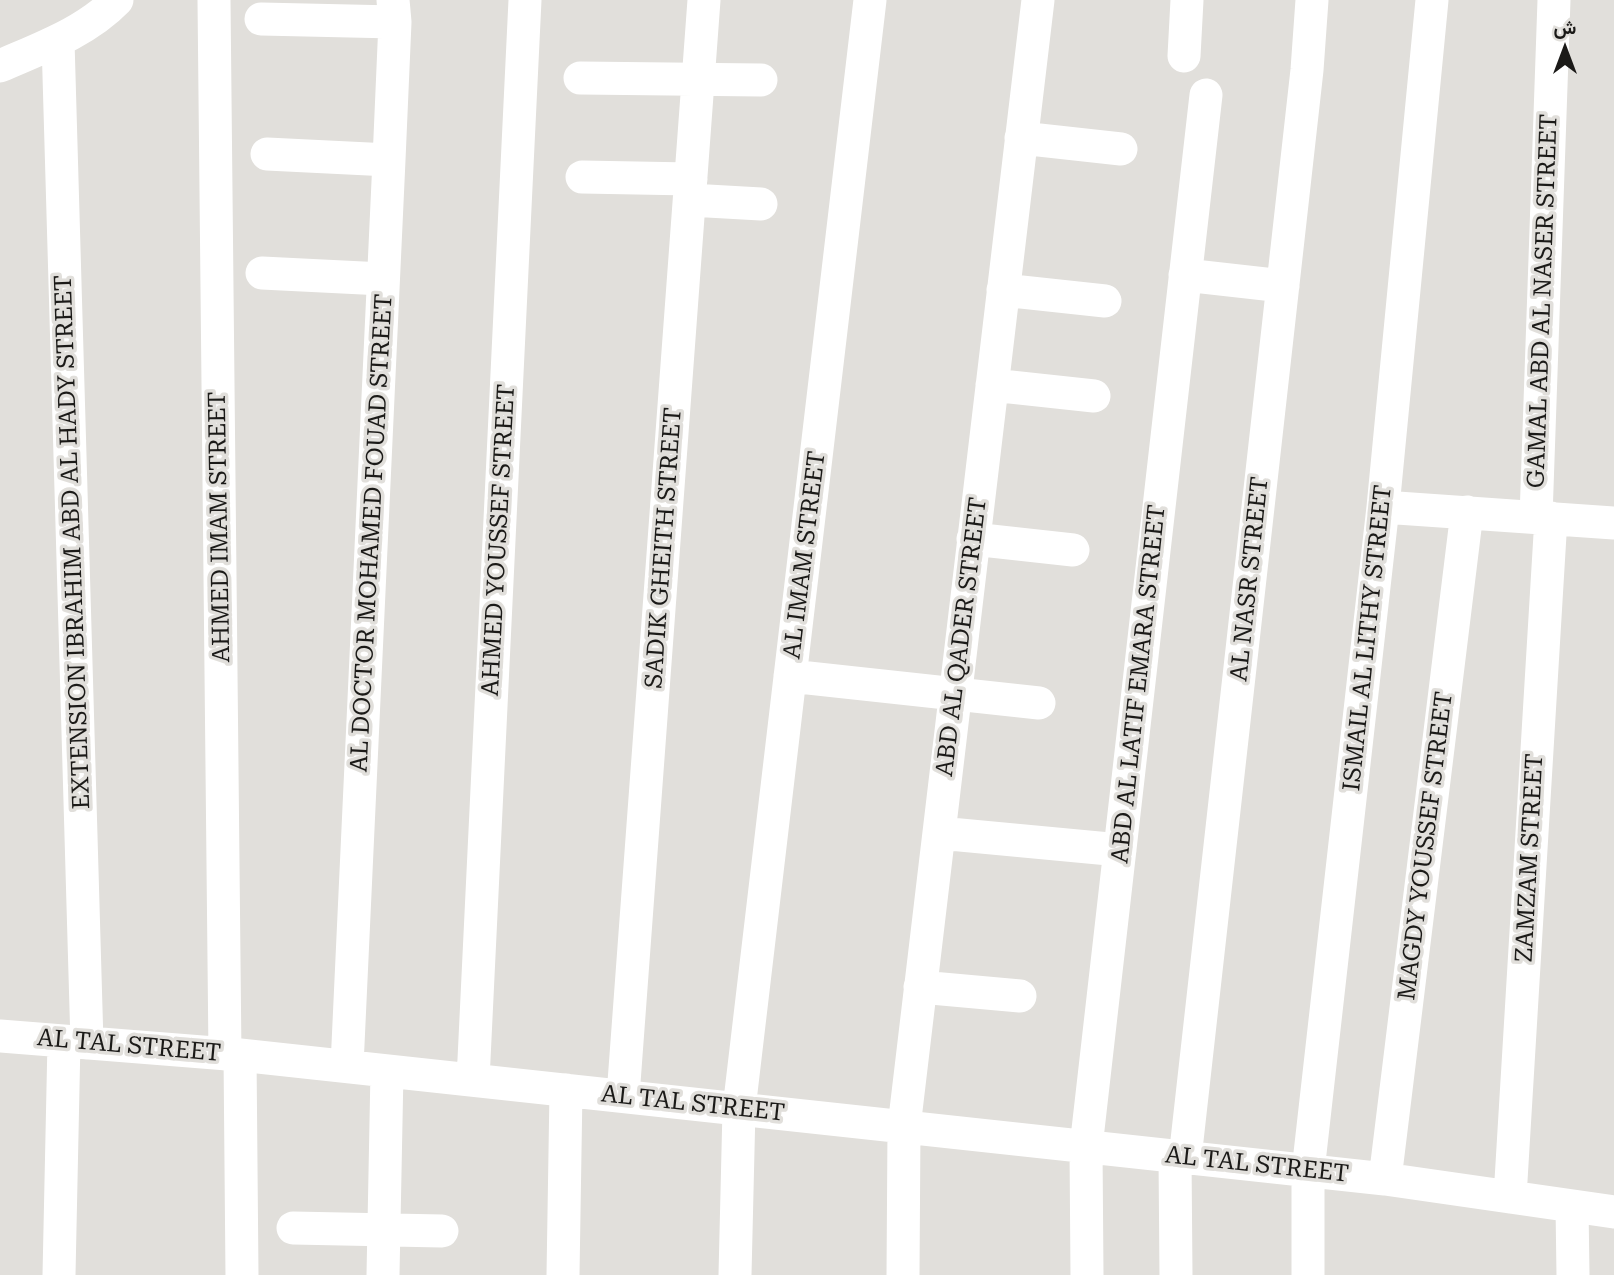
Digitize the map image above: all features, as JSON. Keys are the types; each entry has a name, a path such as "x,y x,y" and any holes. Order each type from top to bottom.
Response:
{"street":[{"name":"AHMED IMAM STREET","path":"214,0 232,1054 242,1275"},
{"name":"AHMED YOUSSEF STREET","path":"473,1080 525,0"},
{"name":"SADIK GHEITH STREET","path":"623,1096 704,0"},
{"name":"AL IMAM STREET","path":"735,1275 739,1109 870,0"},
{"name":"ABD AL QADER STREET","path":"903,1275 904,1127 1038,0"},
{"path":"1184,56 1187,0"},
{"name":"AL NASR STREET","path":"1177,1275 1180,1157 1283,286 1312,0"},
{"name":"ISMAIL AL LITHY STREET","path":"1308,1275 1308,1171 1383,507 1432,0"},
{"name":"GAMAL ABD AL NASER STREET","path":"1543,518 1554,0"},
{"path":"0,66 58,41 108,4"},
{"path":"261,19 394,11"},
{"name":"AL DOCTOR MOHAMED FOUAD STREET","path":"347,1066 394,11"},
{"name":"EXTENSION IBRAHIM ABD AL HADY STREET","path":"58,41 76,1042 59,1275"},
{"path":"580,78 761,80"},
{"name":"ABD AL LATIF EMARA STREET","path":"1087,1275 1086,1147 1206,94"},
{"path":"1021,138 1121,149"},
{"path":"267,154 389,160"},
{"path":"582,177 691,189 761,204"},
{"path":"262,273 383,279"},
{"path":"1185,275 1283,286"},
{"path":"1003,290 1105,301"},
{"path":"992,385 1094,396"},
{"path":"1383,507 1614,523"},
{"name":"MAGDY YOUSSEF STREET","path":"1385,1179 1467,512"},
{"name":"ZAMZAM STREET","path":"1510,1197 1543,518"},
{"path":"973,540 1073,550"},
{"path":"790,676 1039,703"},
{"path":"939,833 1121,850"},
{"path":"920,987 1020,996"},
{"name":"AL TAL STREET","path":"0,1036 232,1054 1385,1179 1614,1212"},
{"path":"383,1275 387,1071"},
{"path":"563,1275 566,1090"},
{"path":"1572,1206 1573,1275"},
{"path":"293,1228 442,1231"}]}
